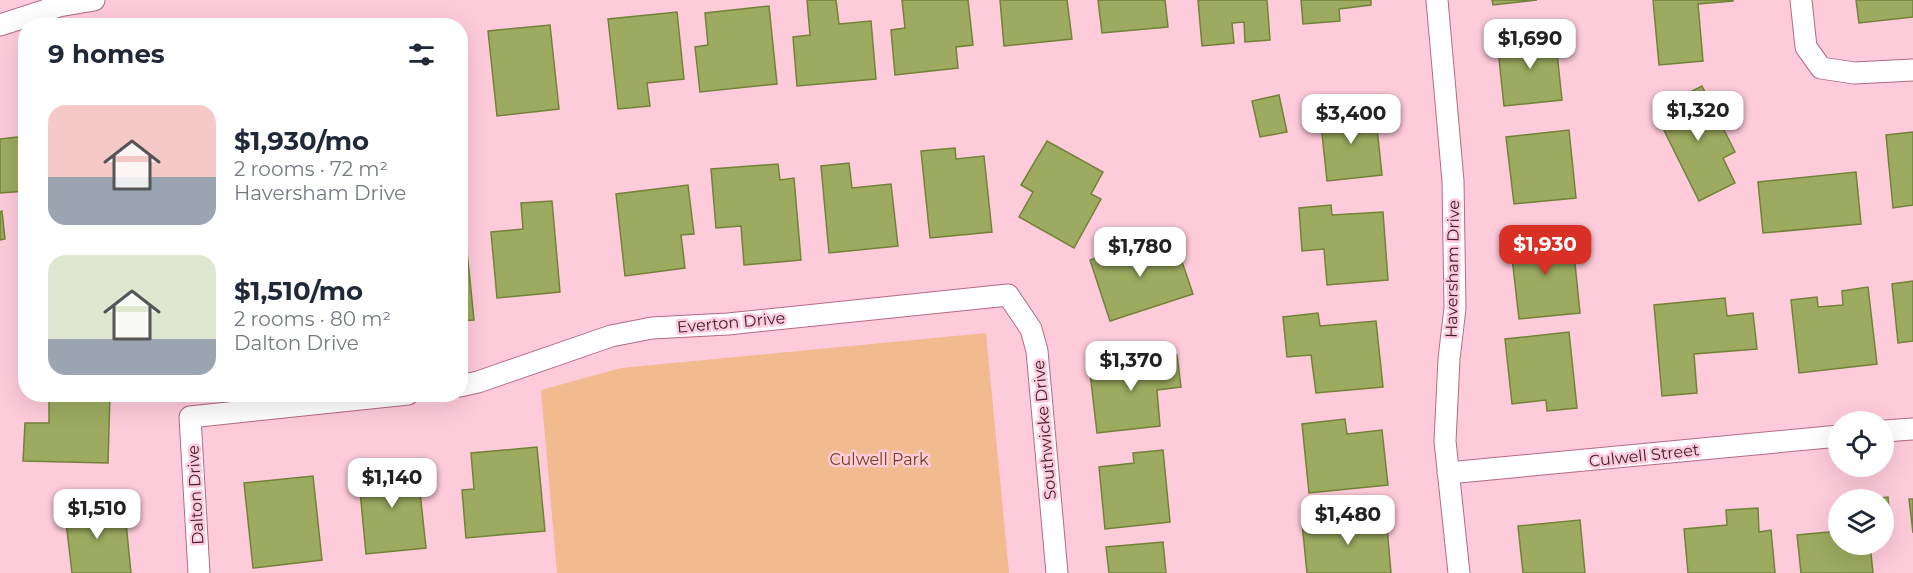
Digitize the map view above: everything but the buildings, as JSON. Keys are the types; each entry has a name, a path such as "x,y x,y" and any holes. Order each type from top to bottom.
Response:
{"street":[{"path":"22,18 59,6 94,0"},
{"name":"Haversham Drive","path":"1437,0 1453,181 1455,308 1449,359 1445,441 1459,573"},
{"path":"1801,0 1806,47 1821,68 1854,73 1913,70"},
{"path":"0,25 18,19"},
{"name":"Everton Drive","path":"468,384 611,336 652,328 728,324 1008,295"},
{"name":"Southwicke Drive","path":"1008,295 1031,329 1037,351 1057,573"},
{"name":"Dalton Drive","path":"199,573 190,417 332,402"},
{"path":"1894,430 1913,429"},
{"name":"Culwell Street","path":"1448,473 1828,437"}],"green space":[{"name":"Culwell Park","path":"986,333 1009,573 557,573 541,390 621,368"}]}
